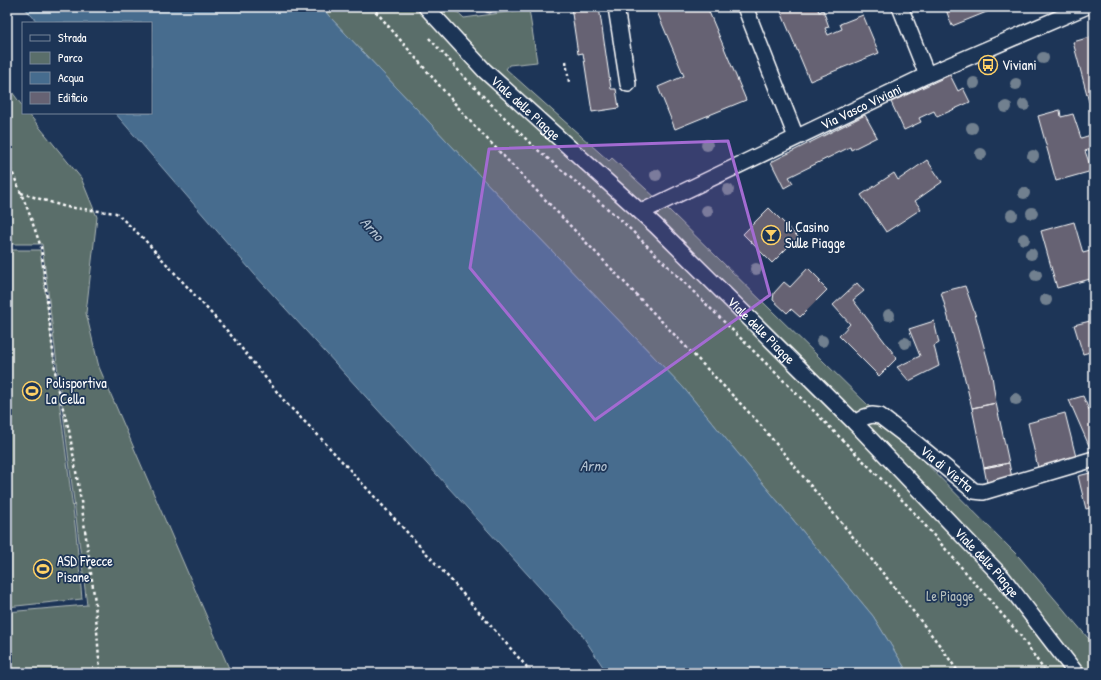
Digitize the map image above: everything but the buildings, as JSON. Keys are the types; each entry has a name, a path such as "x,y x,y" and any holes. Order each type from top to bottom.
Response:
{"street":[{"path":"616,7 628,84"},
{"path":"745,7 796,137"},
{"path":"900,7 928,75"},
{"name":"Via Vasco Viviani","path":"641,212 928,75 1085,7"},
{"name":"Viale delle Piagge","path":"427,8 485,71 641,212 855,423 1003,578 1076,673"},
{"name":"Via di Vietta","path":"855,423 872,415 880,416 974,491 983,492 1094,459"}],"path":[{"path":"372,7 469,120 758,422 891,583 941,647 959,673"},
{"path":"429,38 469,82 533,146 621,220 910,508 1020,635 1046,673"},
{"path":"566,62 569,82"},
{"path":"7,163 14,174 40,247 58,387 69,430 82,508 95,602 100,673"},
{"path":"21,193 66,207 116,214 137,233 230,334 286,403 316,432 450,579 532,673"}],"highlighted area":[{"path":"728,141 770,295 595,420 470,268 489,149"}],"green space":[{"name":"Le Piagge","path":"322,7 452,7 464,18 529,9 537,62 509,65 506,69 609,161 612,158 668,209 873,410 1019,557 1094,645 1094,673 908,673 873,616 682,386 480,176"},
{"path":"7,85 22,106 22,114 29,114 81,178 97,217 86,313 99,367 231,673 7,673 7,612 87,605 42,244 7,244"},
{"name":"Polisportiva La Cella","path":"7,250 40,250 76,533 82,599 7,607"}],"water":[{"name":"Arno","path":"24,7 322,7 480,176 682,386 873,616 908,673 607,673 580,632 255,275 116,114 152,114 152,22 37,22"}],"place":[{"name":"Viviani","path":"988,65"},
{"name":"Il Casino Sulle Piagge","path":"771,235"},
{"name":"Polisportiva La Cella","path":"32,391"},
{"name":"ASD Frecce Pisane","path":"43,569"}]}
